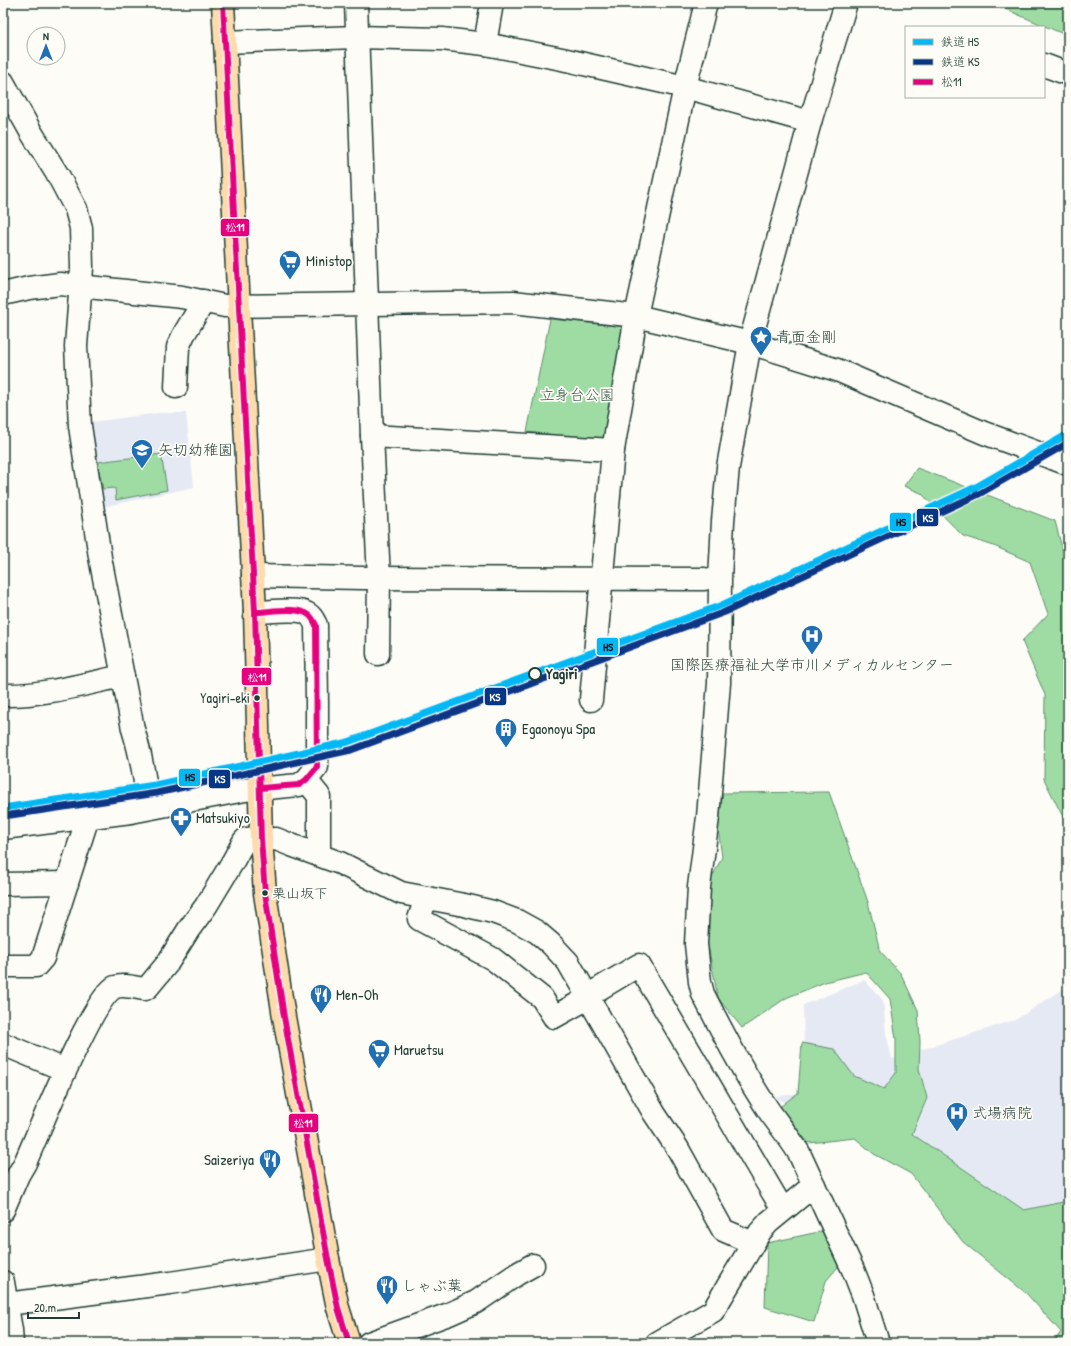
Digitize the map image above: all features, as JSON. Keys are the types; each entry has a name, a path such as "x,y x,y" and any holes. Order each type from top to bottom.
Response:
{"main road":[{"path":"223,3 255,612 261,839 265,893 284,1017 328,1259 338,1308 349,1343"}],"street":[{"path":"356,3 356,37 379,578 378,654"},
{"path":"485,44 492,3"},
{"path":"591,700 613,450 636,316 685,87 706,3"},
{"path":"846,3 810,122 750,343 728,466 720,579 719,683 708,817 699,887 696,944 700,982 703,994 748,1076 769,1110 799,1153 854,1272 878,1343"},
{"path":"225,42 356,37 442,39 485,44 562,59 685,87 810,122"},
{"path":"1045,64 1068,74"},
{"path":"3,82 31,132 59,177 76,209 81,228 82,268 76,346 80,426 100,557 133,729 145,780 149,808"},
{"path":"3,294 29,288 60,284 182,297 225,306 513,302 636,316 750,343 837,370 984,433 1068,464"},
{"path":"176,387 178,347 184,334 204,302"},
{"path":"372,436 613,450"},
{"path":"253,576 704,579"},
{"path":"3,828 131,812 260,788 299,785 306,780 317,767 316,625 312,617 305,612 255,612"},
{"path":"3,695 25,694 123,676"},
{"path":"306,780 319,796 319,855"},
{"path":"3,966 36,966 43,958 88,817"},
{"path":"3,1210 65,1070 98,1007 110,991 115,987 126,986 145,989 148,987 167,964 189,929 206,906 246,839 276,839 340,863 401,893 464,905 493,912 517,921 536,932 551,944 568,962 654,1113 678,1149 723,1230 753,1243"},
{"path":"3,884 66,883"},
{"path":"426,898 419,919 493,959 542,998 554,1017 639,965 782,1210"},
{"path":"3,1044 65,1070"},
{"path":"657,1343 713,1310 760,1232 782,1210 814,1185"},
{"path":"7,1304 170,1283 328,1259"},
{"path":"369,1343 449,1314 476,1302 533,1265"},
{"path":"3,1282 12,1343"}],"shaded area":[{"name":"矢切幼稚園","path":"158,413 186,413 194,487 98,508 92,422"},
{"name":"式場病院","path":"864,980 883,1000 886,1033 892,1059 1015,1020 1068,986 1068,1321 920,1169 774,1097 805,1092 803,1005"}],"green space":[{"path":"991,3 1068,3 1068,36"},
{"name":"立身台公園","path":"550,319 628,327 613,441 527,432"},
{"path":"161,454 167,490 116,500 115,488 103,489 97,462"},
{"path":"917,468 1055,521 1064,556 1068,584 1068,827 1044,779 1045,695 1022,641 1048,614 1030,562 994,546 963,536 921,493 904,486"},
{"path":"829,792 868,902 880,951 901,974 918,1010 920,1042 919,1069 927,1098 912,1134 1024,1210 1068,1201 1068,1343 1053,1343 1061,1332 1026,1293 963,1242 911,1174 874,1154 855,1138 809,1143 777,1109 798,1093 802,1043 834,1049 854,1076 884,1089 896,1073 896,1039 890,999 866,972 825,982 786,998 742,1028 718,998 707,940 708,886 722,857 718,828 723,793"},
{"path":"828,1230 843,1261 826,1281 814,1322 765,1307 767,1243"}],"rail line":[{"name":"HS","path":"3,808 155,785 348,742 722,605 976,487 1068,434"},
{"name":"KS","path":"4,816 157,793 351,750 725,612 979,494 1068,443"}],"transit line":[{"name":"松11","path":"223,3 255,612 261,838 265,893 284,1017 328,1259 338,1308 349,1343"},
{"name":"松11","path":"255,612 283,610 304,612 312,618 316,625 317,767 306,780 299,785 260,788"}],"place":[{"name":"Ministop","path":"290,280"},
{"name":"青面金剛","path":"761,356"},
{"name":"矢切幼稚園","path":"142,470"},
{"name":"国際医療福祉大学市川メディカルセンター","path":"812,656"},
{"name":"Yagiri","path":"535,674"},
{"name":"Yagiri-eki","path":"257,698"},
{"name":"Egaonoyu Spa","path":"506,748"},
{"name":"Matsukiyo","path":"181,838"},
{"name":"栗山坂下","path":"265,893"},
{"name":"Men-Oh","path":"321,1014"},
{"name":"Maruetsu","path":"379,1070"},
{"name":"式場病院","path":"957,1132"},
{"name":"Saizeriya","path":"270,1180"},
{"name":"しゃぶ葉","path":"387,1306"}]}
